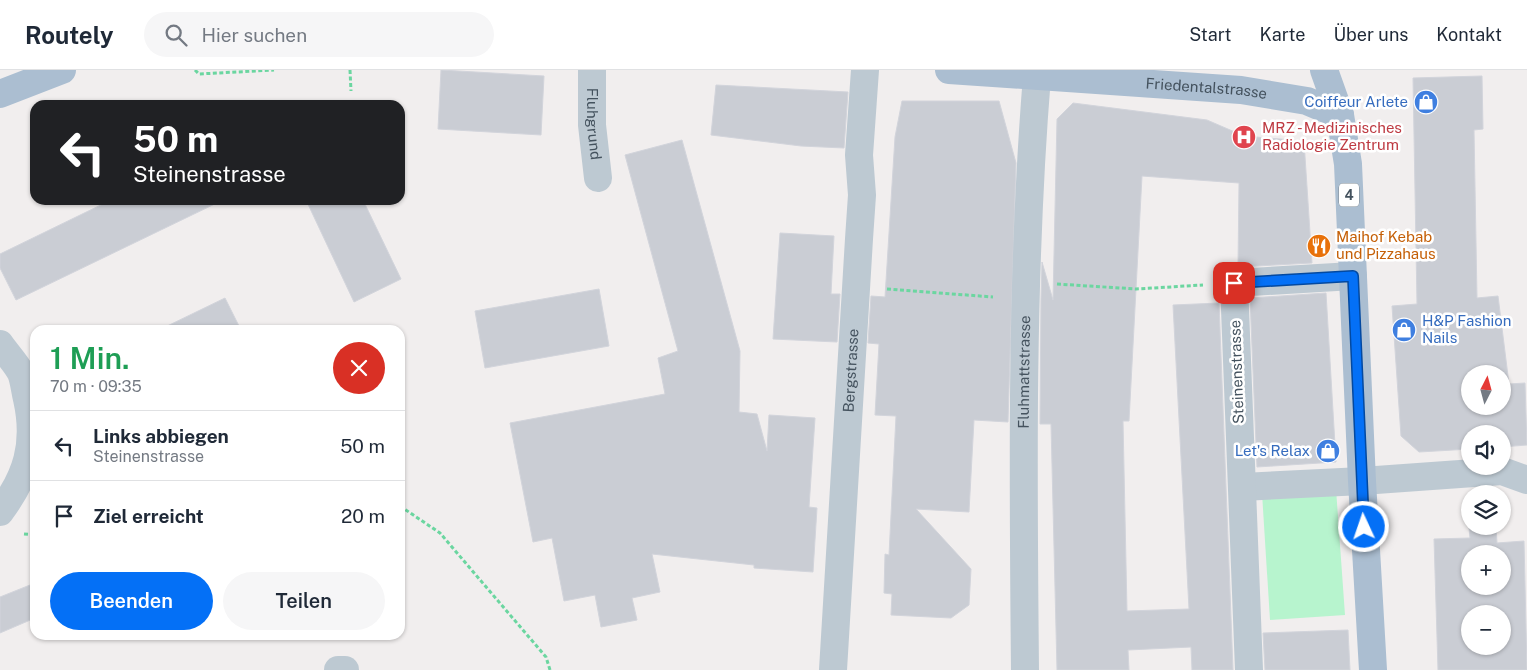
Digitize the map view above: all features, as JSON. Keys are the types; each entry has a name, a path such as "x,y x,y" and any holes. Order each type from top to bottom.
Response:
{"main road":[{"path":"0,94 62,70"},
{"name":"Friedentalstrasse","path":"949,70 1259,92 1307,101 1340,115"},
{"name":"4","path":"1324,70 1340,115 1348,164 1362,482 1373,670"}],"street":[{"name":"Fluhgrund","path":"592,70 592,125 598,178"},
{"name":"Bergstrasse","path":"833,670 862,195 859,155 865,70"},
{"name":"Fluhmattstrasse","path":"1025,670 1024,516 1027,270 1037,76"},
{"path":"1234,283 1353,276"},
{"name":"Steinenstrasse","path":"1234,283 1249,670"},
{"path":"0,344 21,373 30,411"},
{"path":"0,512 16,491 30,448"},
{"path":"1242,486 1362,482 1502,471 1527,480"},
{"path":"338,670 345,670"}],"path":[{"path":"195,70 199,74 274,70"},
{"path":"350,70 351,91"},
{"path":"1027,270 1053,283 1136,289 1234,283"},
{"path":"922,291 957,293"},
{"path":"405,509 440,533 546,656 550,670"}],"green space":[{"path":"1336,489 1345,615 1270,620 1262,493"}],"building":[{"path":"441,70 544,76 541,135 438,129"},
{"path":"1482,76 1483,129 1474,130 1477,298 1498,296 1507,365 1461,365 1461,415 1511,415 1511,384 1525,383 1527,445 1511,446 1511,425 1461,425 1461,450 1419,452 1401,436 1392,306 1417,304 1413,78"},
{"path":"716,85 848,92 844,148 801,146 711,135"},
{"path":"902,101 999,101 1016,163 1008,422 974,420 969,512 916,509 971,569 969,605 951,618 891,615 892,594 884,593 885,554 889,555 896,416 875,415 879,344 868,343 871,296 885,297 895,137"},
{"path":"1073,103 1207,120 1244,136 1304,141 1312,263 1238,267 1239,183 1142,176 1129,421 1123,421 1127,611 1189,609 1173,305 1219,303 1233,670 1192,670 1191,647 1128,650 1129,670 1057,670 1051,424 1040,424 1042,262 1053,300 1057,119"},
{"path":"682,140 740,351 739,412 757,414 767,451 769,415 815,418 809,507 817,508 813,572 754,568 754,565 652,554 660,592 632,598 637,620 601,627 595,595 564,601 552,538 533,542 510,423 665,394 658,358 678,351 625,155"},
{"path":"101,205 213,205 16,300 0,268 0,254"},
{"path":"308,205 365,205 401,279 354,302"},
{"path":"780,233 834,236 831,294 840,294 837,342 773,339"},
{"path":"599,289 609,346 485,368 475,311"},
{"path":"1326,293 1336,462 1257,467 1250,298"},
{"path":"225,298 238,325 169,325"},
{"path":"1470,535 1496,535 1497,543 1524,541 1527,670 1438,670 1434,539 1470,538"},
{"path":"30,585 30,620 0,633 0,597"},
{"path":"1348,630 1350,670 1265,670 1263,633"}],"place":[{"name":"Coiffeur Arlete","path":"1426,102"},
{"name":"MRZ - Medizinisches Radiologie Zentrum","path":"1244,137"},
{"name":"Maihof Kebab und Pizzahaus","path":"1319,246"},
{"name":"H&P Fashion Nails","path":"1404,330"},
{"name":"Let's Relax","path":"1328,451"}],"route":[{"path":"1234,283 1353,276 1364,527"}]}
